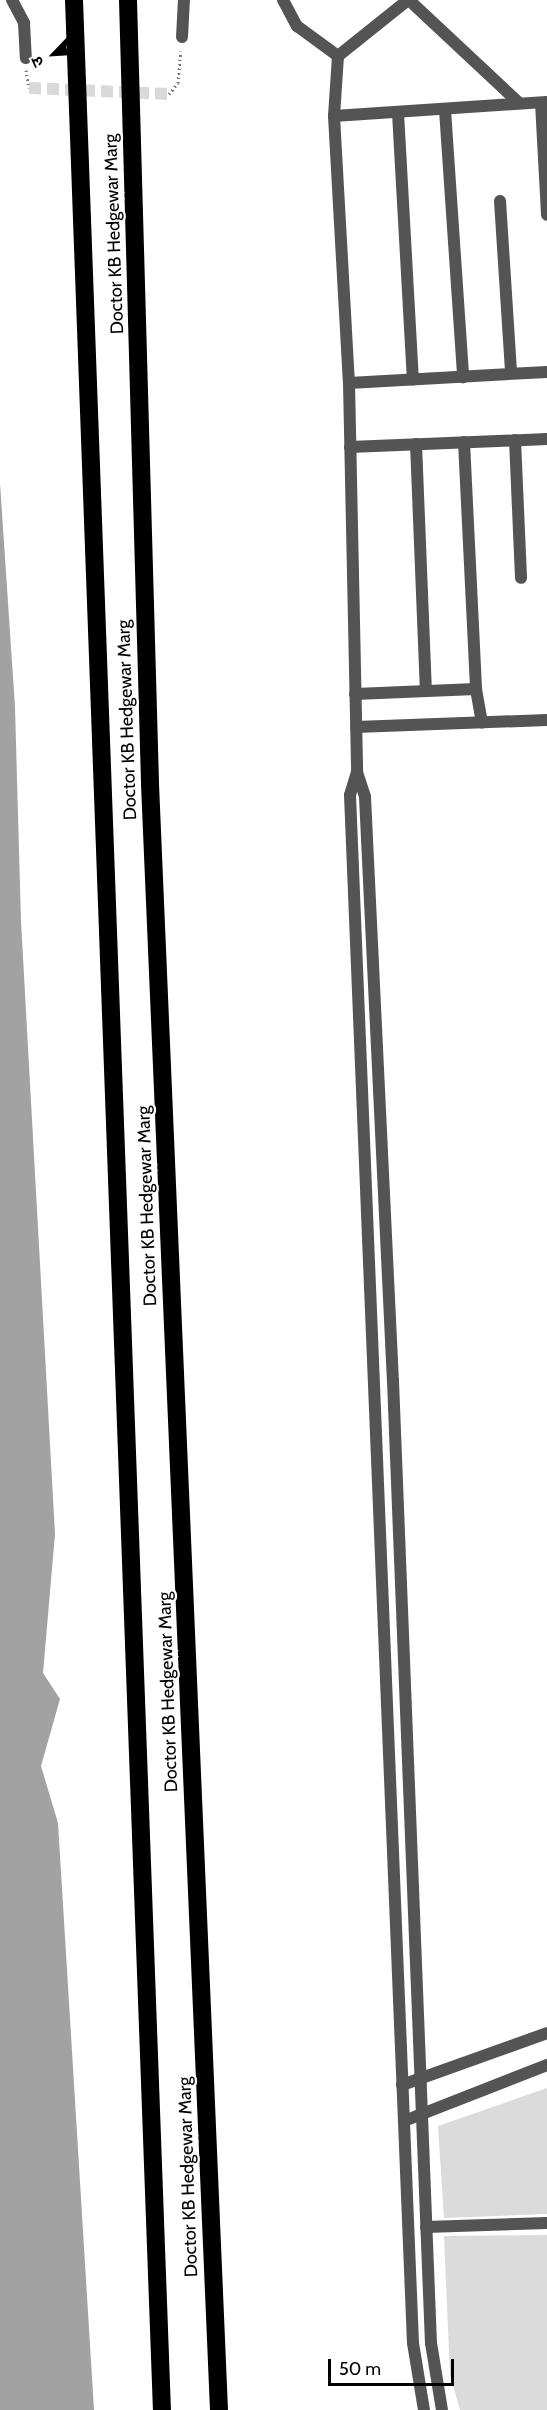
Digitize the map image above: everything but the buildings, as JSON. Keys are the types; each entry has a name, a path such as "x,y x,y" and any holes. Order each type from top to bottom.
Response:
{"highway":[{"name":"Doctor KB Hedgewar Marg","path":"74,0 162,2410"},
{"name":"Doctor KB Hedgewar Marg","path":"128,0 151,808 219,2410"}],"street":[{"path":"12,0 24,23 26,58"},
{"path":"182,37 184,0"},
{"path":"283,0 297,26 339,56"},
{"path":"442,2410 431,2343 365,797 357,772 349,383 334,116 339,56 408,0 519,103"},
{"path":"334,116 544,102 547,215"},
{"path":"445,110 463,377"},
{"path":"398,113 413,380"},
{"path":"500,201 511,374"},
{"path":"349,383 547,372"},
{"path":"350,447 547,439"},
{"path":"516,440 521,578"},
{"path":"464,442 476,689 482,722"},
{"path":"416,444 426,691"},
{"path":"355,694 476,689"},
{"path":"356,727 547,720"},
{"path":"357,772 350,795 402,2085 413,2343 424,2410"},
{"path":"402,2085 547,2033"},
{"path":"404,2121 547,2065"},
{"path":"426,2227 547,2223"}],"path":[{"path":"169,94 178,83 182,37"}],"shaded area":[{"path":"0,483 15,707 21,921 55,1534 43,1673 60,1699 41,1766 58,1823 94,2410 0,2410"},
{"path":"547,2088 547,2214 444,2218 438,2126"},
{"path":"547,2235 547,2410 460,2410 450,2375 444,2236"}],"tunnel":[{"path":"29,88 169,94"}]}
